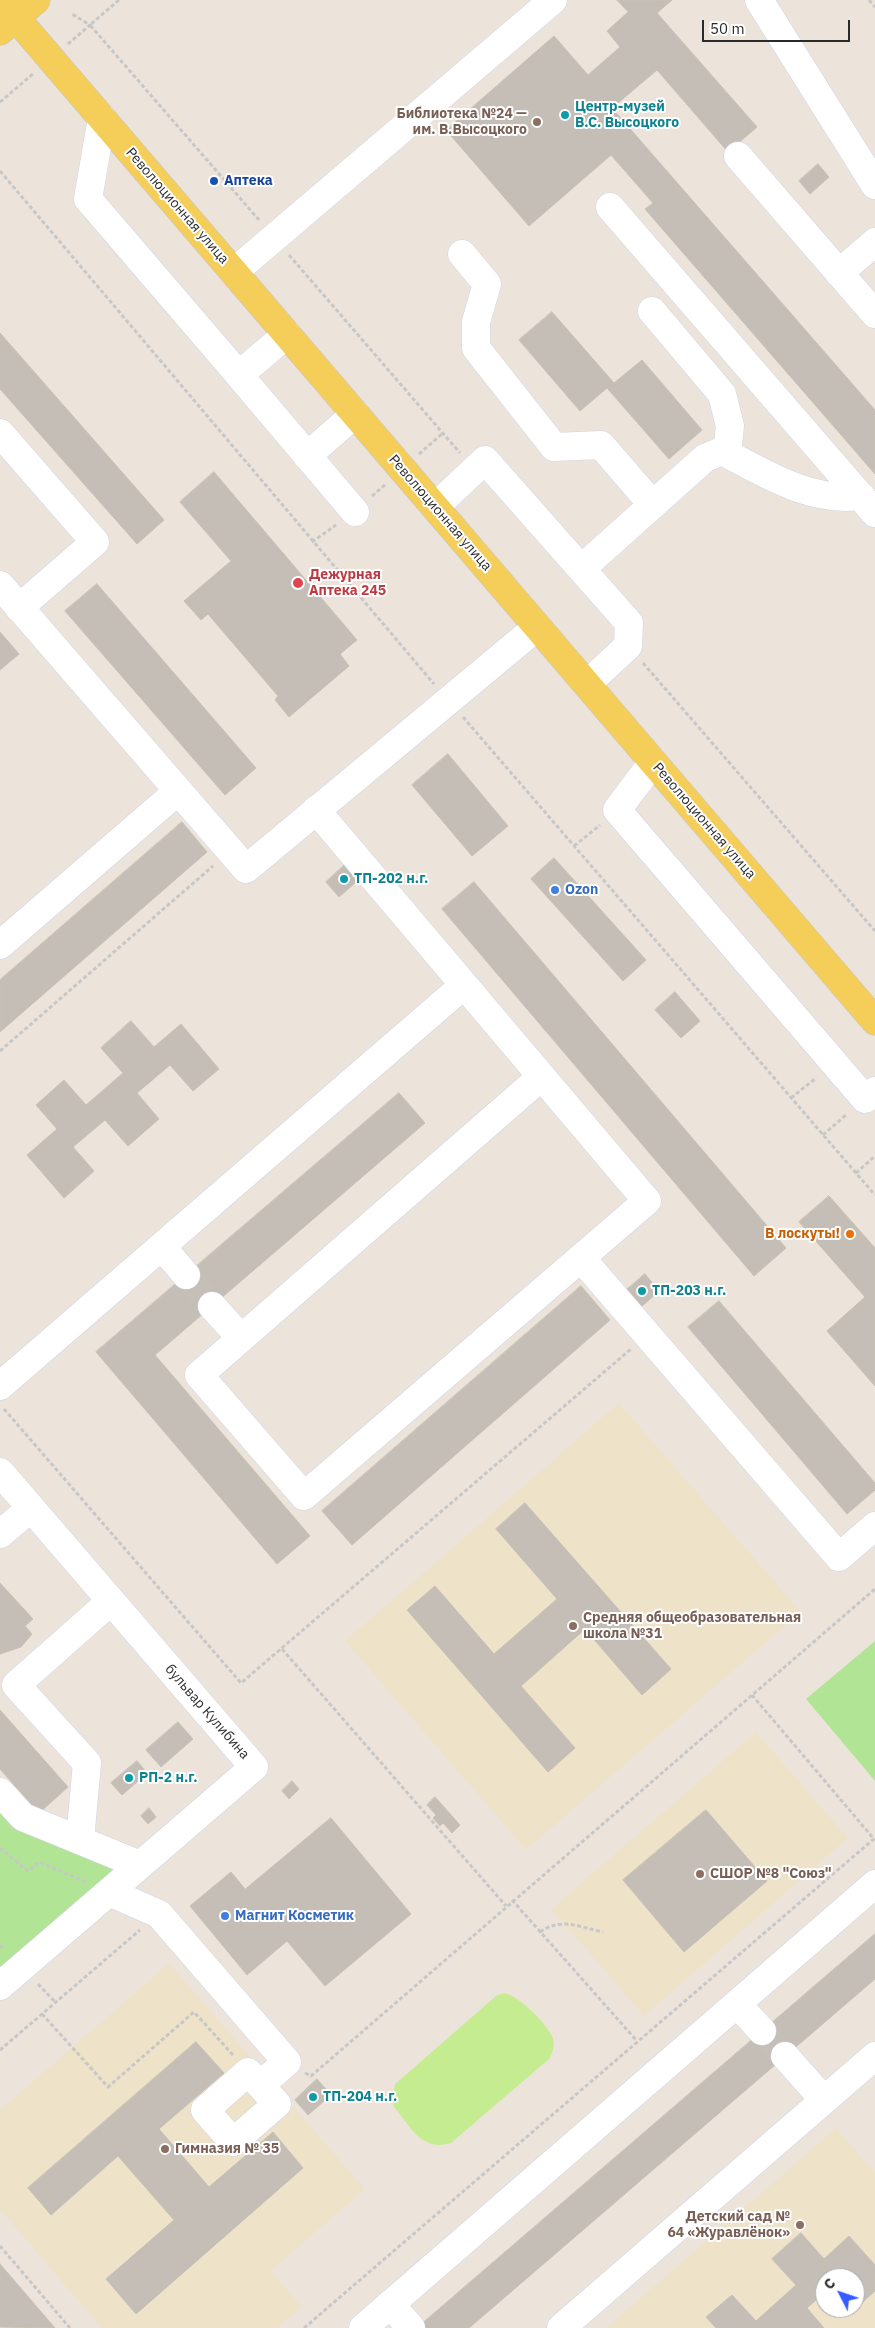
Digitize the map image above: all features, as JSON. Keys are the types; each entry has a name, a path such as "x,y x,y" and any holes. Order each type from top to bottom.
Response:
{"main road":[{"path":"5,11 36,0"},
{"name":"Революционная улица","path":"5,11 51,59 102,118 875,1021"}],"street":[{"path":"234,272 553,0"},
{"path":"759,0 875,185"},
{"path":"102,118 88,199 355,512"},
{"path":"738,156 875,314"},
{"path":"610,207 868,504"},
{"path":"839,273 875,242"},
{"path":"462,254 487,284 476,322 476,348 554,446 601,445 653,505"},
{"path":"652,311 722,394 730,426 727,453"},
{"path":"239,375 287,334"},
{"path":"307,456 355,414"},
{"path":"0,433 95,542 20,608"},
{"path":"581,569 706,458 722,451 789,486 868,504"},
{"path":"434,506 485,460 629,623 628,646 587,684"},
{"path":"0,585 246,870 537,627"},
{"path":"653,762 617,810 834,1064 870,1095"},
{"path":"0,946 178,791"},
{"path":"316,810 647,1201 304,1496 199,1375 541,1076"},
{"path":"0,1386 464,985"},
{"path":"162,1247 186,1275"},
{"path":"581,1258 839,1557 875,1526"},
{"path":"212,1306 241,1338"},
{"name":"бульвар Кулибина","path":"0,1472 254,1767 0,1986"},
{"path":"0,1534 31,1508"},
{"path":"80,1840 87,1764 16,1685 111,1601"},
{"path":"0,1792 23,1817 140,1865"},
{"path":"363,2328 875,1884"},
{"path":"109,1892 159,1914 287,2062 254,2079"},
{"path":"737,2004 762,2032"},
{"path":"785,2056 824,2100"},
{"path":"561,2328 875,2056"},
{"path":"390,2304 411,2328"}],"path":[{"path":"0,102 119,0"},
{"path":"869,0 875,7"},
{"path":"72,14 90,25"},
{"path":"312,542 355,512 443,433"},
{"path":"574,846 617,810"},
{"path":"0,1051 230,851"},
{"path":"791,1098 834,1064"},
{"path":"823,1135 870,1095"},
{"path":"856,1173 875,1156"},
{"path":"0,1405 241,1684 648,1335"},
{"path":"287,2062 310,2076 875,1589"},
{"path":"282,1649 506,1906"},
{"path":"304,2328 636,2041 875,1838 752,1694"},
{"path":"0,1848 28,1871 39,1862 109,1892"},
{"path":"512,1900 636,2041"},
{"path":"0,2050 159,1914"},
{"path":"540,1932 551,1924 563,1923 603,1932"},
{"path":"0,1944 4,1948 0,1949"},
{"path":"42,2014 108,2087 194,2012 254,2079"},
{"path":"0,2246 70,2328"}],"shaded area":[{"name":"Средняя общеобразовательная школа №31","path":"619,1403 801,1612 526,1850 345,1641"},
{"name":"СШОР №8 \"Союз\"","path":"756,1732 848,1838 644,2016 551,1909"},
{"name":"Гимназия № 35","path":"169,1963 365,2189 271,2271 302,2307 277,2328 102,2328 0,2210 0,2110"},
{"name":"Детский сад № 64 «Журавлёнок»","path":"836,2128 875,2173 875,2328 606,2328"}],"green space":[{"path":"875,1641 875,1781 806,1699"},
{"path":"0,1796 137,1866 0,1983"},
{"path":"504,1993 524,2004 549,2031 554,2042 554,2048 549,2059 451,2143 441,2145 424,2141 412,2130 394,2107 392,2100 395,2084 496,1996"}],"building":[{"path":"617,0 672,0 657,13 757,127 728,152 657,70 612,108 875,410 875,474 645,209 653,203 611,155 529,226 446,130 554,36 588,75 620,47 607,31 628,12"},
{"path":"818,164 829,177 810,194 799,181"},
{"path":"552,312 614,383 642,360 702,430 669,459 607,388 580,411 519,340"},
{"path":"0,333 164,520 137,544 0,389"},
{"path":"214,472 357,640 340,654 349,666 289,717 275,700 278,696 208,614 201,620 184,601 231,561 180,502"},
{"path":"97,584 256,768 225,795 65,611"},
{"path":"0,632 19,654 0,670"},
{"path":"448,754 508,826 472,856 412,785"},
{"path":"182,822 207,852 0,1032 0,980"},
{"path":"554,858 646,960 623,981 531,879"},
{"name":"ТП-202 н.г.","path":"349,861 363,876 339,897 326,882"},
{"path":"474,882 786,1248 754,1276 442,909"},
{"path":"675,992 700,1021 681,1038 655,1010"},
{"path":"131,1021 154,1047 181,1024 219,1069 193,1091 170,1065 137,1093 159,1119 128,1146 105,1120 73,1147 94,1171 64,1198 27,1155 57,1129 36,1105 64,1080 86,1105 123,1073 101,1048"},
{"path":"399,1093 425,1123 155,1355 310,1536 277,1564 96,1352"},
{"path":"829,1196 875,1248 875,1386 827,1331 865,1297 799,1222"},
{"name":"ТП-203 н.г.","path":"645,1274 659,1291 639,1309 624,1292"},
{"path":"581,1286 610,1320 352,1545 322,1511"},
{"path":"719,1301 875,1483 875,1490 847,1514 688,1327"},
{"path":"525,1503 671,1669 642,1695 585,1629 521,1686 575,1748 548,1772 407,1610 435,1586 494,1654 557,1599 496,1529"},
{"path":"0,1583 33,1619 25,1626 32,1634 21,1647 0,1654"},
{"path":"0,1710 68,1787 39,1813 0,1769"},
{"path":"178,1722 193,1739 161,1767 146,1750"},
{"name":"РП-2 н.г.","path":"137,1761 147,1773 122,1795 111,1783"},
{"path":"292,1781 299,1789 289,1799 282,1791"},
{"path":"435,1797 460,1825 452,1833 443,1823 440,1826 433,1818 436,1815 427,1805"},
{"path":"149,1808 156,1817 148,1824 141,1816"},
{"path":"706,1810 767,1881 684,1952 623,1880"},
{"path":"331,1818 411,1914 325,1986 287,1941 247,1975 190,1906 231,1872 245,1889"},
{"path":"875,1934 875,1979 469,2328 417,2328"},
{"path":"196,2042 224,2073 159,2129 209,2187 273,2132 303,2168 136,2314 106,2279 174,2220 118,2156 51,2215 28,2188"},
{"name":"ТП-204 н.г.","path":"317,2079 331,2095 308,2115 295,2100"},
{"path":"801,2233 824,2259 849,2236 875,2265 875,2291 865,2300 865,2268 815,2268 815,2301 807,2308 824,2328 716,2328 706,2317 732,2295 756,2321 796,2285 772,2259"},
{"path":"0,2264 55,2328 0,2327"}],"tunnel":[{"path":"186,1275 212,1306"},
{"path":"762,2031 785,2056"}],"place":[{"name":"Центр-музей В.С. Высоцкого","path":"565,115"},
{"name":"Библиотека №24 — им. В.Высоцкого","path":"537,122"},
{"name":"Аптека","path":"214,181"},
{"name":"Дежурная Аптека 245","path":"298,583"},
{"name":"ТП-202 н.г.","path":"344,879"},
{"name":"Ozon","path":"555,890"},
{"name":"В лоскуты!","path":"850,1234"},
{"name":"ТП-203 н.г.","path":"642,1291"},
{"name":"Средняя общеобразовательная школа №31","path":"573,1626"},
{"name":"РП-2 н.г.","path":"129,1778"},
{"name":"СШОР №8 \"Союз\"","path":"700,1874"},
{"name":"Магнит Косметик","path":"225,1916"},
{"name":"ТП-204 н.г.","path":"313,2097"},
{"name":"Гимназия № 35","path":"165,2149"},
{"name":"Детский сад № 64 «Журавлёнок»","path":"800,2225"}]}
